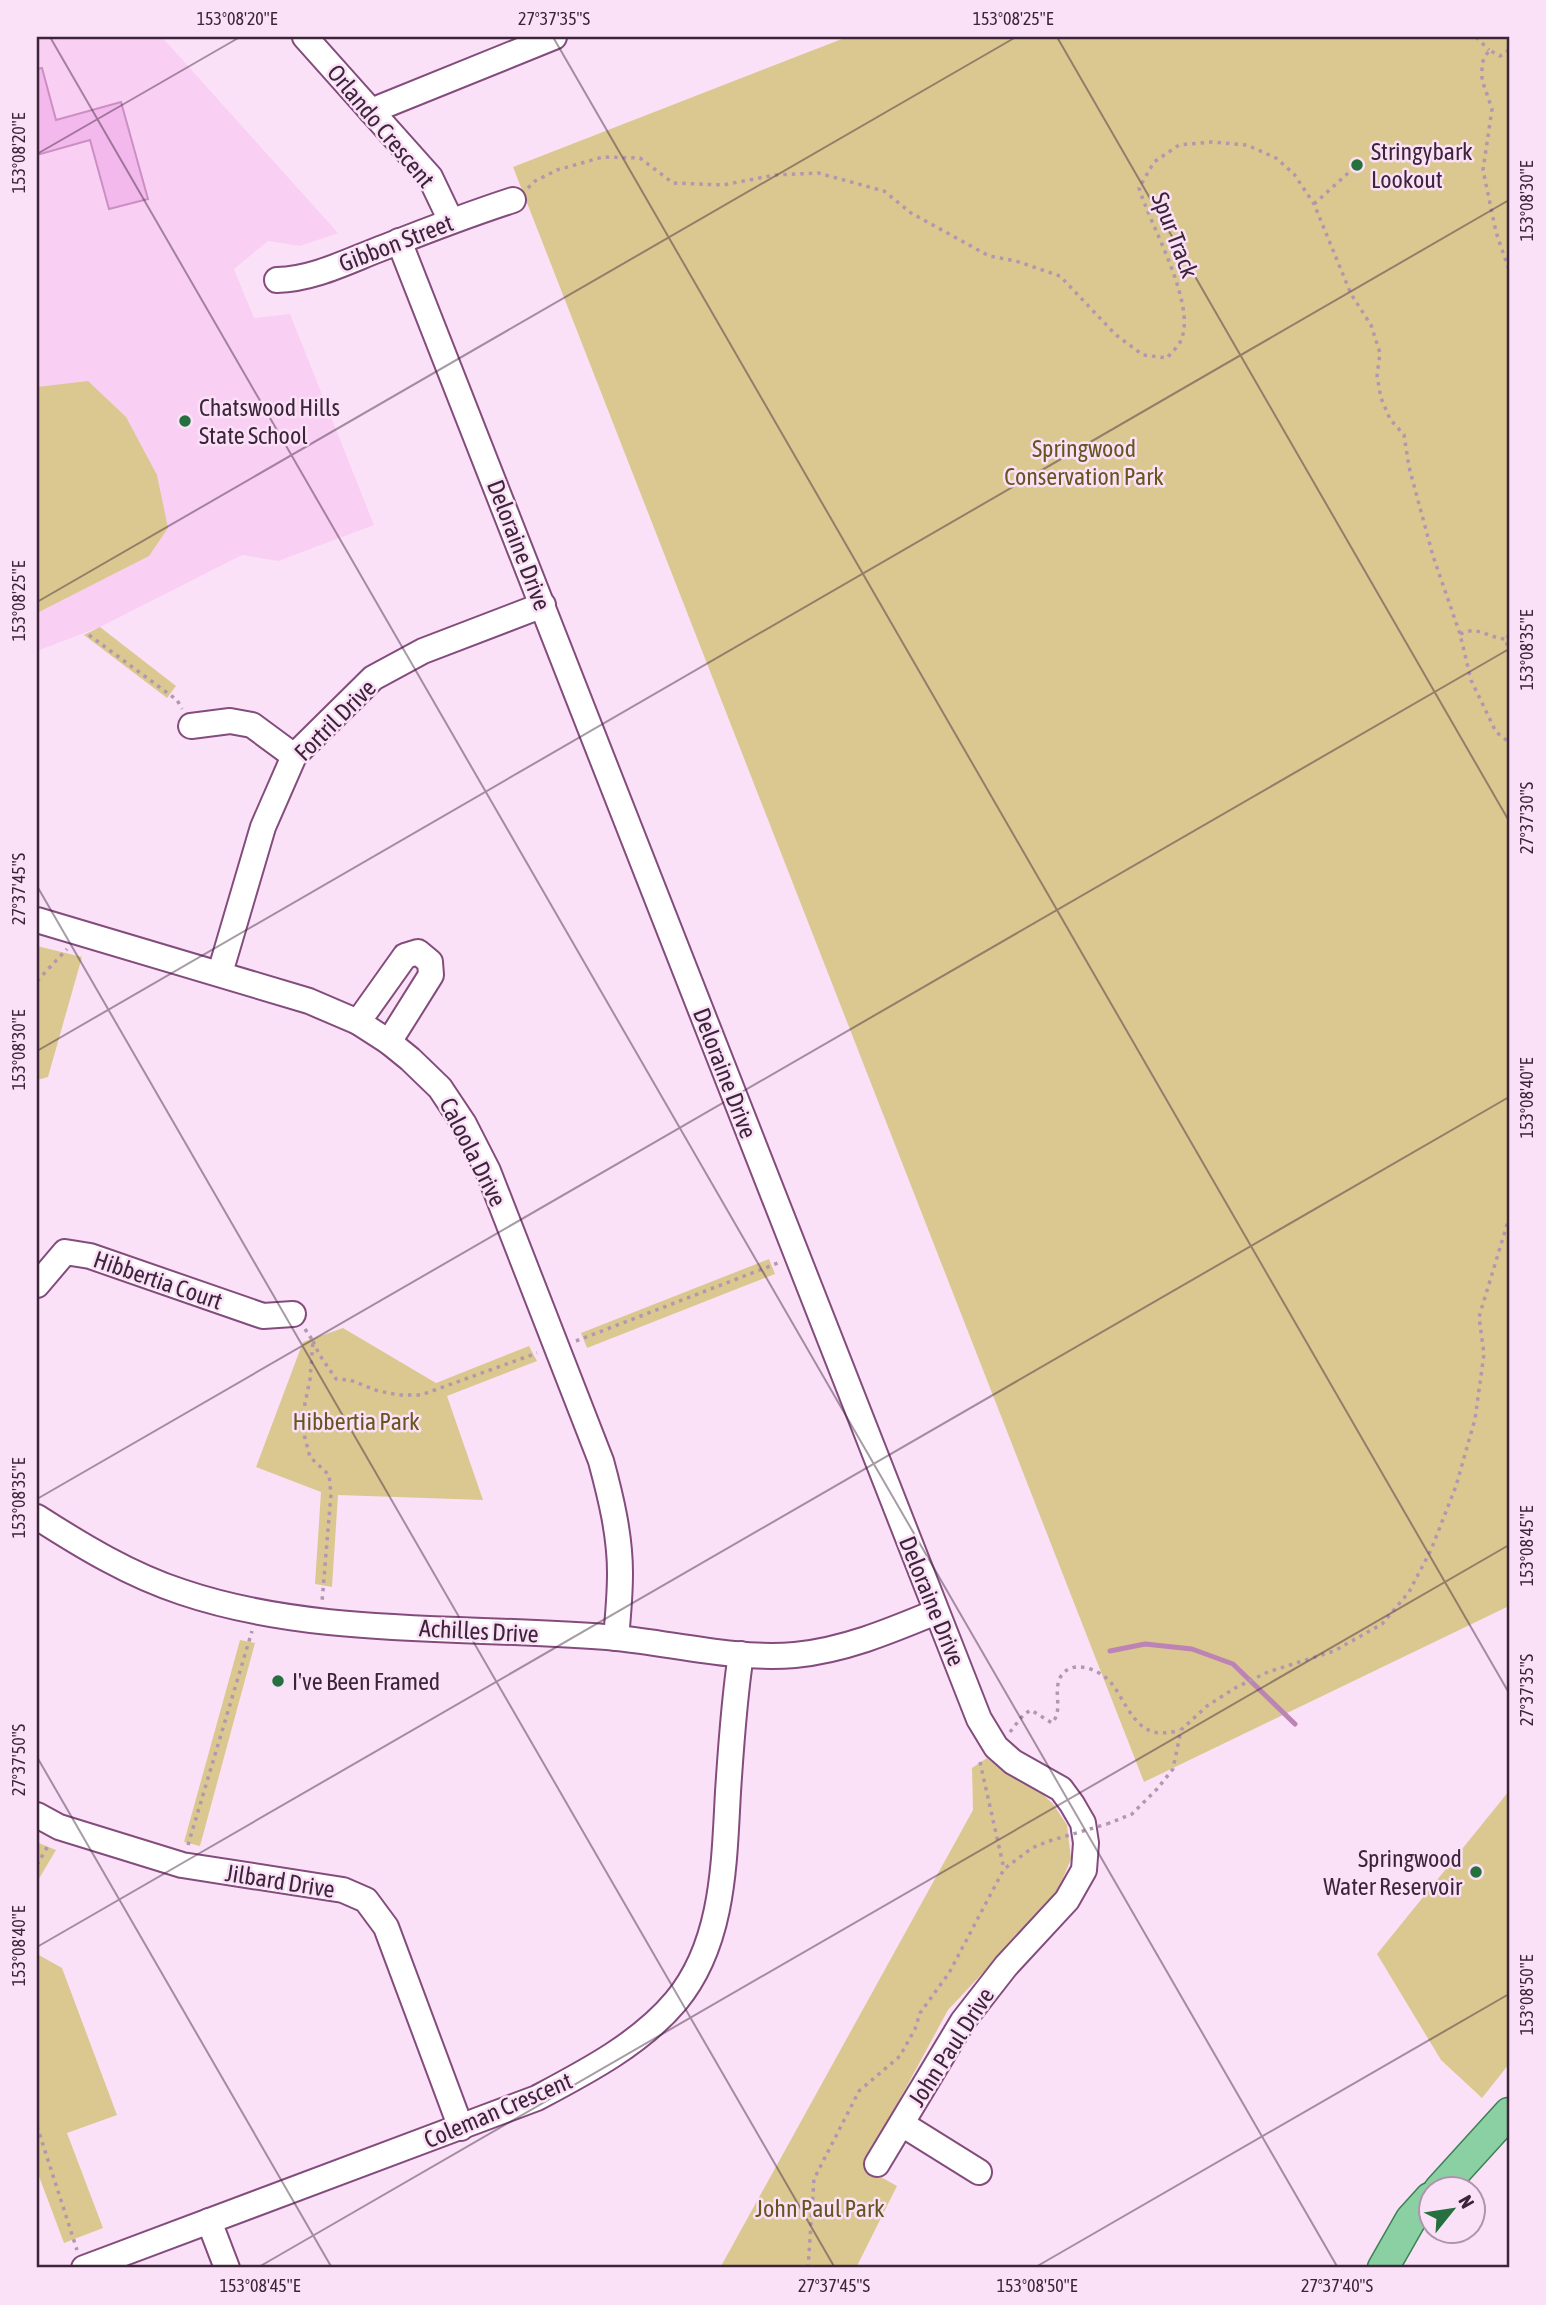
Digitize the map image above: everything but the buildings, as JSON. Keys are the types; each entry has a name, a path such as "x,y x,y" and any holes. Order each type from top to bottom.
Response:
{"main road":[{"path":"1451,2176 1509,2113"},
{"path":"1383,2268 1416,2214"}],"street":[{"name":"Orlando Crescent","path":"305,37 430,177 451,220"},
{"path":"371,111 554,37"},
{"name":"Gibbon Street","path":"276,280 292,280 316,274 451,220 513,200"},
{"name":"Deloraine Drive","path":"399,241 979,1719 996,1747 1013,1762 1061,1789 1072,1804 1083,1823 1086,1843 1084,1870"},
{"name":"Fortril Drive","path":"220,973 262,827 294,756 373,678 423,651 543,605"},
{"path":"191,726 230,722 252,726 294,756"},
{"name":"Caloola Drive","path":"37,920 309,1001 358,1022 389,1042 440,1088 464,1124 488,1171 601,1461 612,1501 618,1542 620,1574 616,1638"},
{"path":"358,1022 405,956 418,952 430,962 430,975 389,1042"},
{"name":"Hibbertia Court","path":"37,1285 65,1252 89,1256 263,1316 293,1314"},
{"name":"Achilles Drive","path":"37,1517 128,1569 181,1592 257,1612 320,1621 616,1638 741,1654 791,1655 829,1651 886,1633 936,1612"},
{"name":"Coleman Crescent","path":"81,2262 209,2221 537,2098 592,2069 639,2036 677,2000 698,1966 713,1930 722,1883 734,1699 741,1654"},
{"name":"Jilbard Drive","path":"37,1815 59,1827 182,1865 343,1890 366,1900 386,1927 461,2128"},
{"name":"John Paul Drive","path":"877,2164 963,2021 1006,1966 1067,1900 1084,1870"},
{"path":"902,2124 979,2172"},
{"path":"209,2221 227,2268"}],"path":[{"path":"1476,37 1489,50 1500,56 1509,51"},
{"path":"1489,50 1482,63 1482,80 1492,109 1483,170 1496,232 1509,270"},
{"name":"Spur Track","path":"513,200 535,181 557,170 603,157 640,158 673,183 723,185 775,175 818,173 884,191 911,213 989,256 1016,261 1060,276 1116,335 1143,355 1167,358 1181,341 1185,320 1173,272 1147,214 1139,188 1154,162 1179,145 1212,142 1247,145 1276,159 1294,174 1314,204 1351,294 1371,325 1380,353 1377,376 1381,398 1390,419 1404,435 1409,467 1433,556 1460,634 1471,680 1496,732 1509,742"},
{"path":"1314,204 1357,165"},
{"path":"1460,634 1469,629 1495,639 1508,637 1509,654"},
{"path":"89,635 177,700 191,726"},
{"path":"37,981 81,933"},
{"path":"1004,1869 978,1756 996,1747 1024,1714 1031,1710 1052,1723 1057,1718 1057,1690 1061,1676 1074,1667 1089,1668 1111,1682 1128,1712 1152,1731 1168,1733 1181,1730 1207,1706 1235,1688 1268,1672 1334,1651 1382,1624 1409,1592 1432,1550 1456,1486 1475,1419 1484,1354 1479,1317 1509,1218"},
{"path":"293,1314 313,1341 310,1379 301,1423 310,1457 329,1475 331,1494 320,1621"},
{"path":"182,1865 257,1612"},
{"path":"808,2268 814,2179 859,2091 900,2056 915,2029 920,2013 949,1973 1004,1869 1032,1848 1132,1814 1173,1769 1181,1730"},
{"path":"37,2126 81,2262"}],"shaded area":[{"name":"Chatswood Hills State School","path":"37,37 162,37 338,233 300,246 268,241 234,269 254,318 290,314 374,525 278,561 242,555 100,627 37,651"}],"green space":[{"name":"Springwood Conservation Park","path":"847,37 1509,37 1509,1606 1144,1782 513,167"},
{"path":"88,381 126,417 157,475 168,528 149,556 37,613 37,387"},
{"path":"100,627 176,686 167,698 84,635"},
{"path":"37,946 82,957 48,1077 37,1080"},
{"path":"769,1259 775,1274 587,1348 581,1333"},
{"name":"Hibbertia Park","path":"343,1328 436,1383 529,1346 537,1361 447,1396 483,1500 338,1495 332,1587 315,1584 321,1492 256,1467 303,1342"},
{"path":"240,1640 255,1643 200,1846 184,1842"},
{"name":"John Paul Park","path":"987,1758 1004,1772 1036,1788 1053,1804 1067,1825 1071,1859 1056,1895 948,2010 863,2167 897,2186 856,2268 720,2268 973,1810 972,1768"},
{"name":"Springwood Water Reservoir","path":"1509,1791 1509,2064 1482,2098 1441,2060 1377,1954"},
{"path":"39,1843 56,1850 37,1882 37,1847"},
{"path":"37,1954 62,1968 117,2115 67,2133 103,2228 64,2243 37,2171"}],"waterway":[{"path":"1110,1651 1145,1644 1192,1649 1233,1664 1295,1724"}],"place":[{"name":"Stringybark Lookout","path":"1357,165"},
{"name":"Chatswood Hills State School","path":"185,421"},
{"name":"I've Been Framed","path":"278,1681"},
{"name":"Springwood Water Reservoir","path":"1476,1872"}]}
